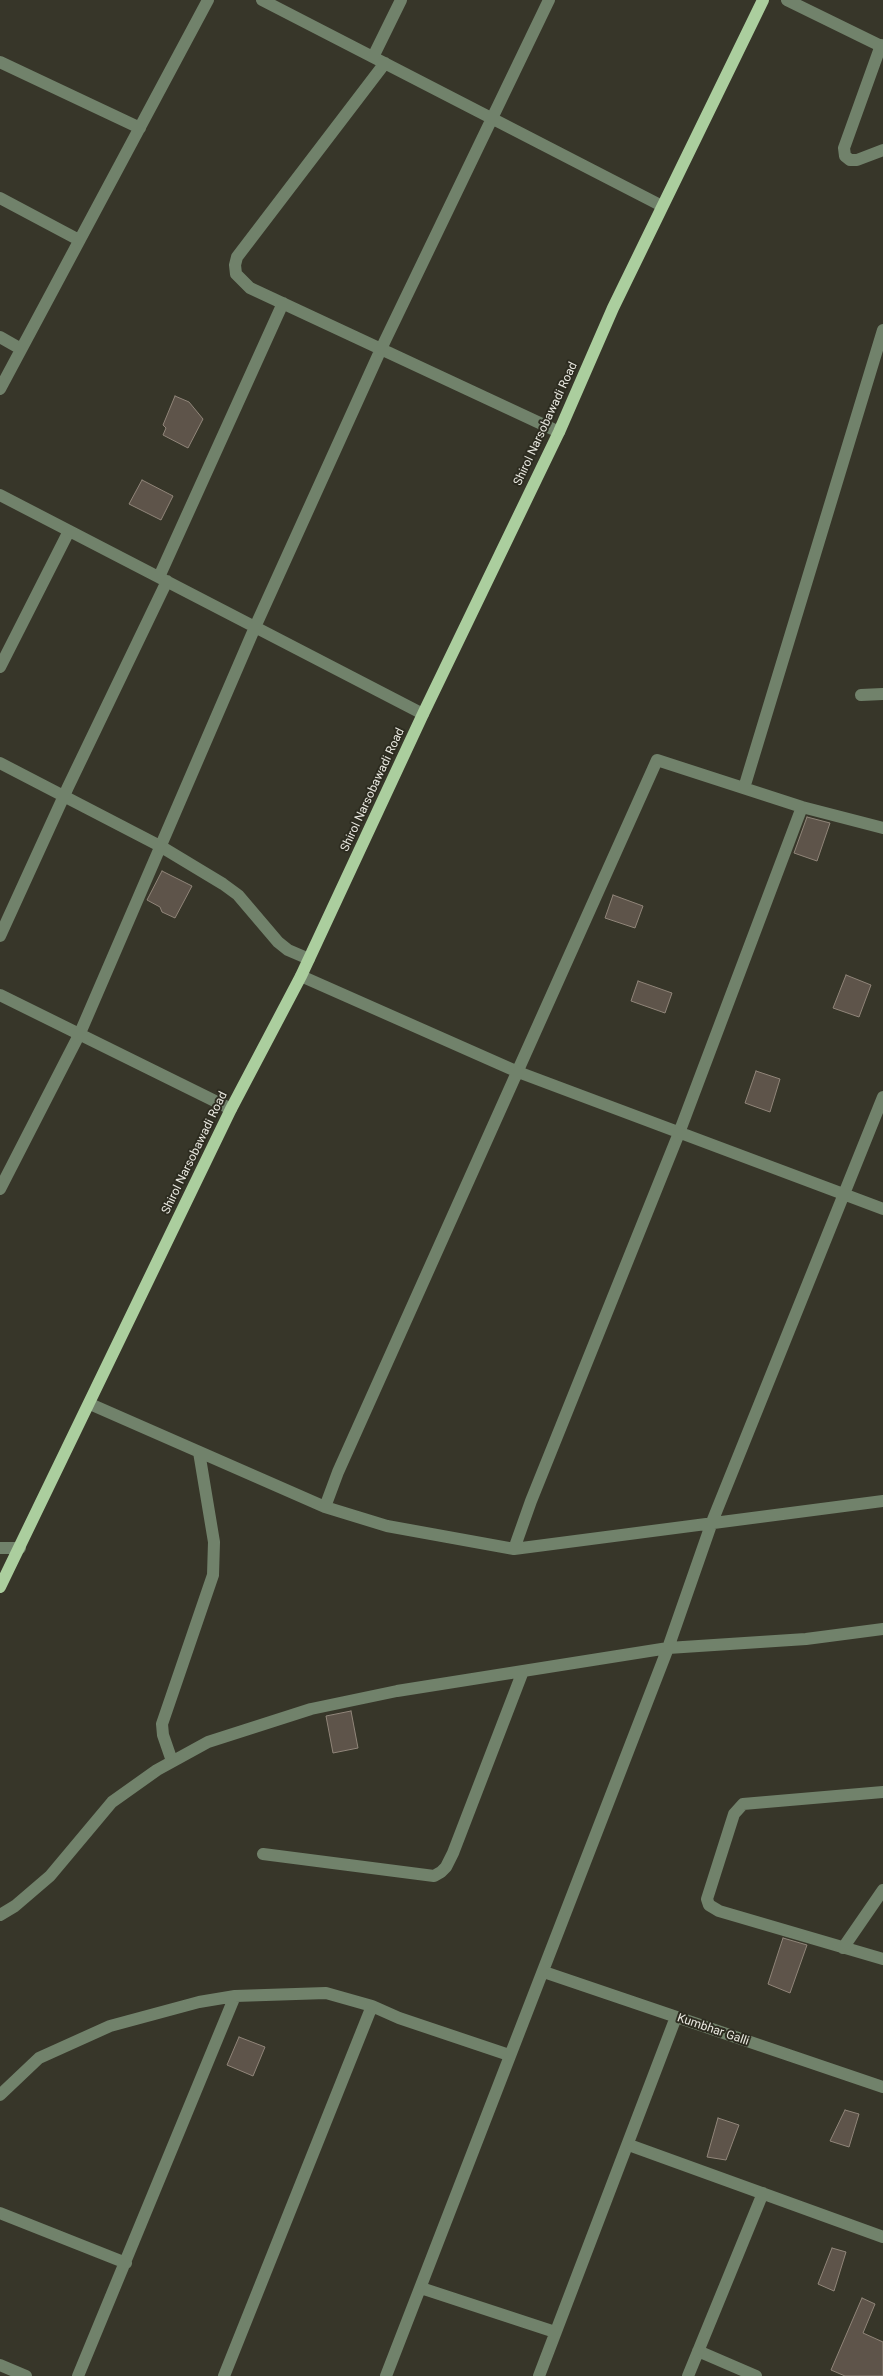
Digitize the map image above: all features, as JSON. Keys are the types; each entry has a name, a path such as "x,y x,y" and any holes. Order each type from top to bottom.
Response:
{"main road":[{"name":"Shirol Narsobawadi Road","path":"0,1587 232,1109 301,976 423,714 558,432 613,308 763,0"}],"street":[{"path":"0,389 208,0"},
{"path":"262,0 662,206"},
{"path":"373,57 402,0"},
{"path":"0,1189 80,1033 255,627 381,349 494,118 549,0"},
{"path":"787,0 882,46 844,148 845,156 850,160 857,160 883,150"},
{"path":"0,62 140,128"},
{"path":"385,63 237,257 234,265 236,274 250,288 558,432"},
{"path":"0,198 80,240"},
{"path":"0,936 163,579 283,303"},
{"path":"744,788 883,330"},
{"path":"0,337 21,349"},
{"path":"0,495 423,714"},
{"path":"0,667 69,531"},
{"path":"862,695 883,694"},
{"path":"325,1507 338,1472 657,760 802,807 883,828"},
{"path":"0,763 160,846 238,895 278,942 288,950 309,959"},
{"path":"514,1549 534,1492 679,1133 802,807"},
{"path":"301,976 518,1072 883,1209"},
{"path":"0,995 232,1109"},
{"path":"386,2376 668,1648 712,1522 883,1097"},
{"path":"90,1404 325,1507 387,1526 514,1549 883,1501"},
{"path":"172,1762 163,1735 162,1724 213,1575 214,1542 198,1452"},
{"path":"0,1548 20,1548"},
{"path":"0,1915 15,1906 50,1876 112,1802 156,1770 208,1742 311,1709 397,1691 668,1648 806,1639 883,1629"},
{"path":"263,1854 434,1876 441,1872 453,1853 523,1671"},
{"path":"883,1792 743,1804 734,1814 707,1899 709,1905 719,1912 883,1959"},
{"path":"843,1948 883,1890"},
{"name":"Kumbhar Galli","path":"544,1972 883,2087"},
{"path":"1,2092 39,2058 110,2026 199,2002 235,1996 326,1993 372,2006 399,2018 509,2055"},
{"path":"78,2376 235,1996"},
{"path":"224,2376 372,2006"},
{"path":"539,2376 629,2145 676,2017"},
{"path":"629,2145 883,2237"},
{"path":"688,2376 763,2193"},
{"path":"0,2213 126,2263"},
{"path":"421,2288 555,2332"},
{"path":"698,2351 756,2376"},
{"path":"0,2365 26,2376"}],"building":[{"path":"175,396 189,402 203,419 188,448 163,435 166,428 163,425"},
{"path":"142,480 173,496 161,520 129,504"},
{"path":"807,817 830,823 817,861 794,853"},
{"path":"162,871 192,886 175,918 162,912 160,907 147,900"},
{"path":"613,895 643,906 635,928 605,918"},
{"path":"846,975 871,985 859,1017 833,1008"},
{"path":"638,981 672,993 665,1013 631,1001"},
{"path":"756,1071 780,1079 770,1112 745,1103"},
{"path":"351,1711 358,1748 333,1753 326,1716"},
{"path":"783,1938 807,1945 790,1993 768,1984"},
{"path":"239,2037 265,2047 253,2076 227,2065"},
{"path":"845,2110 859,2114 849,2147 830,2141"},
{"path":"718,2118 739,2125 726,2160 707,2157"},
{"path":"832,2248 846,2252 834,2291 818,2284"},
{"path":"862,2298 875,2304 863,2333 883,2342 883,2376 845,2376 831,2370"}]}
